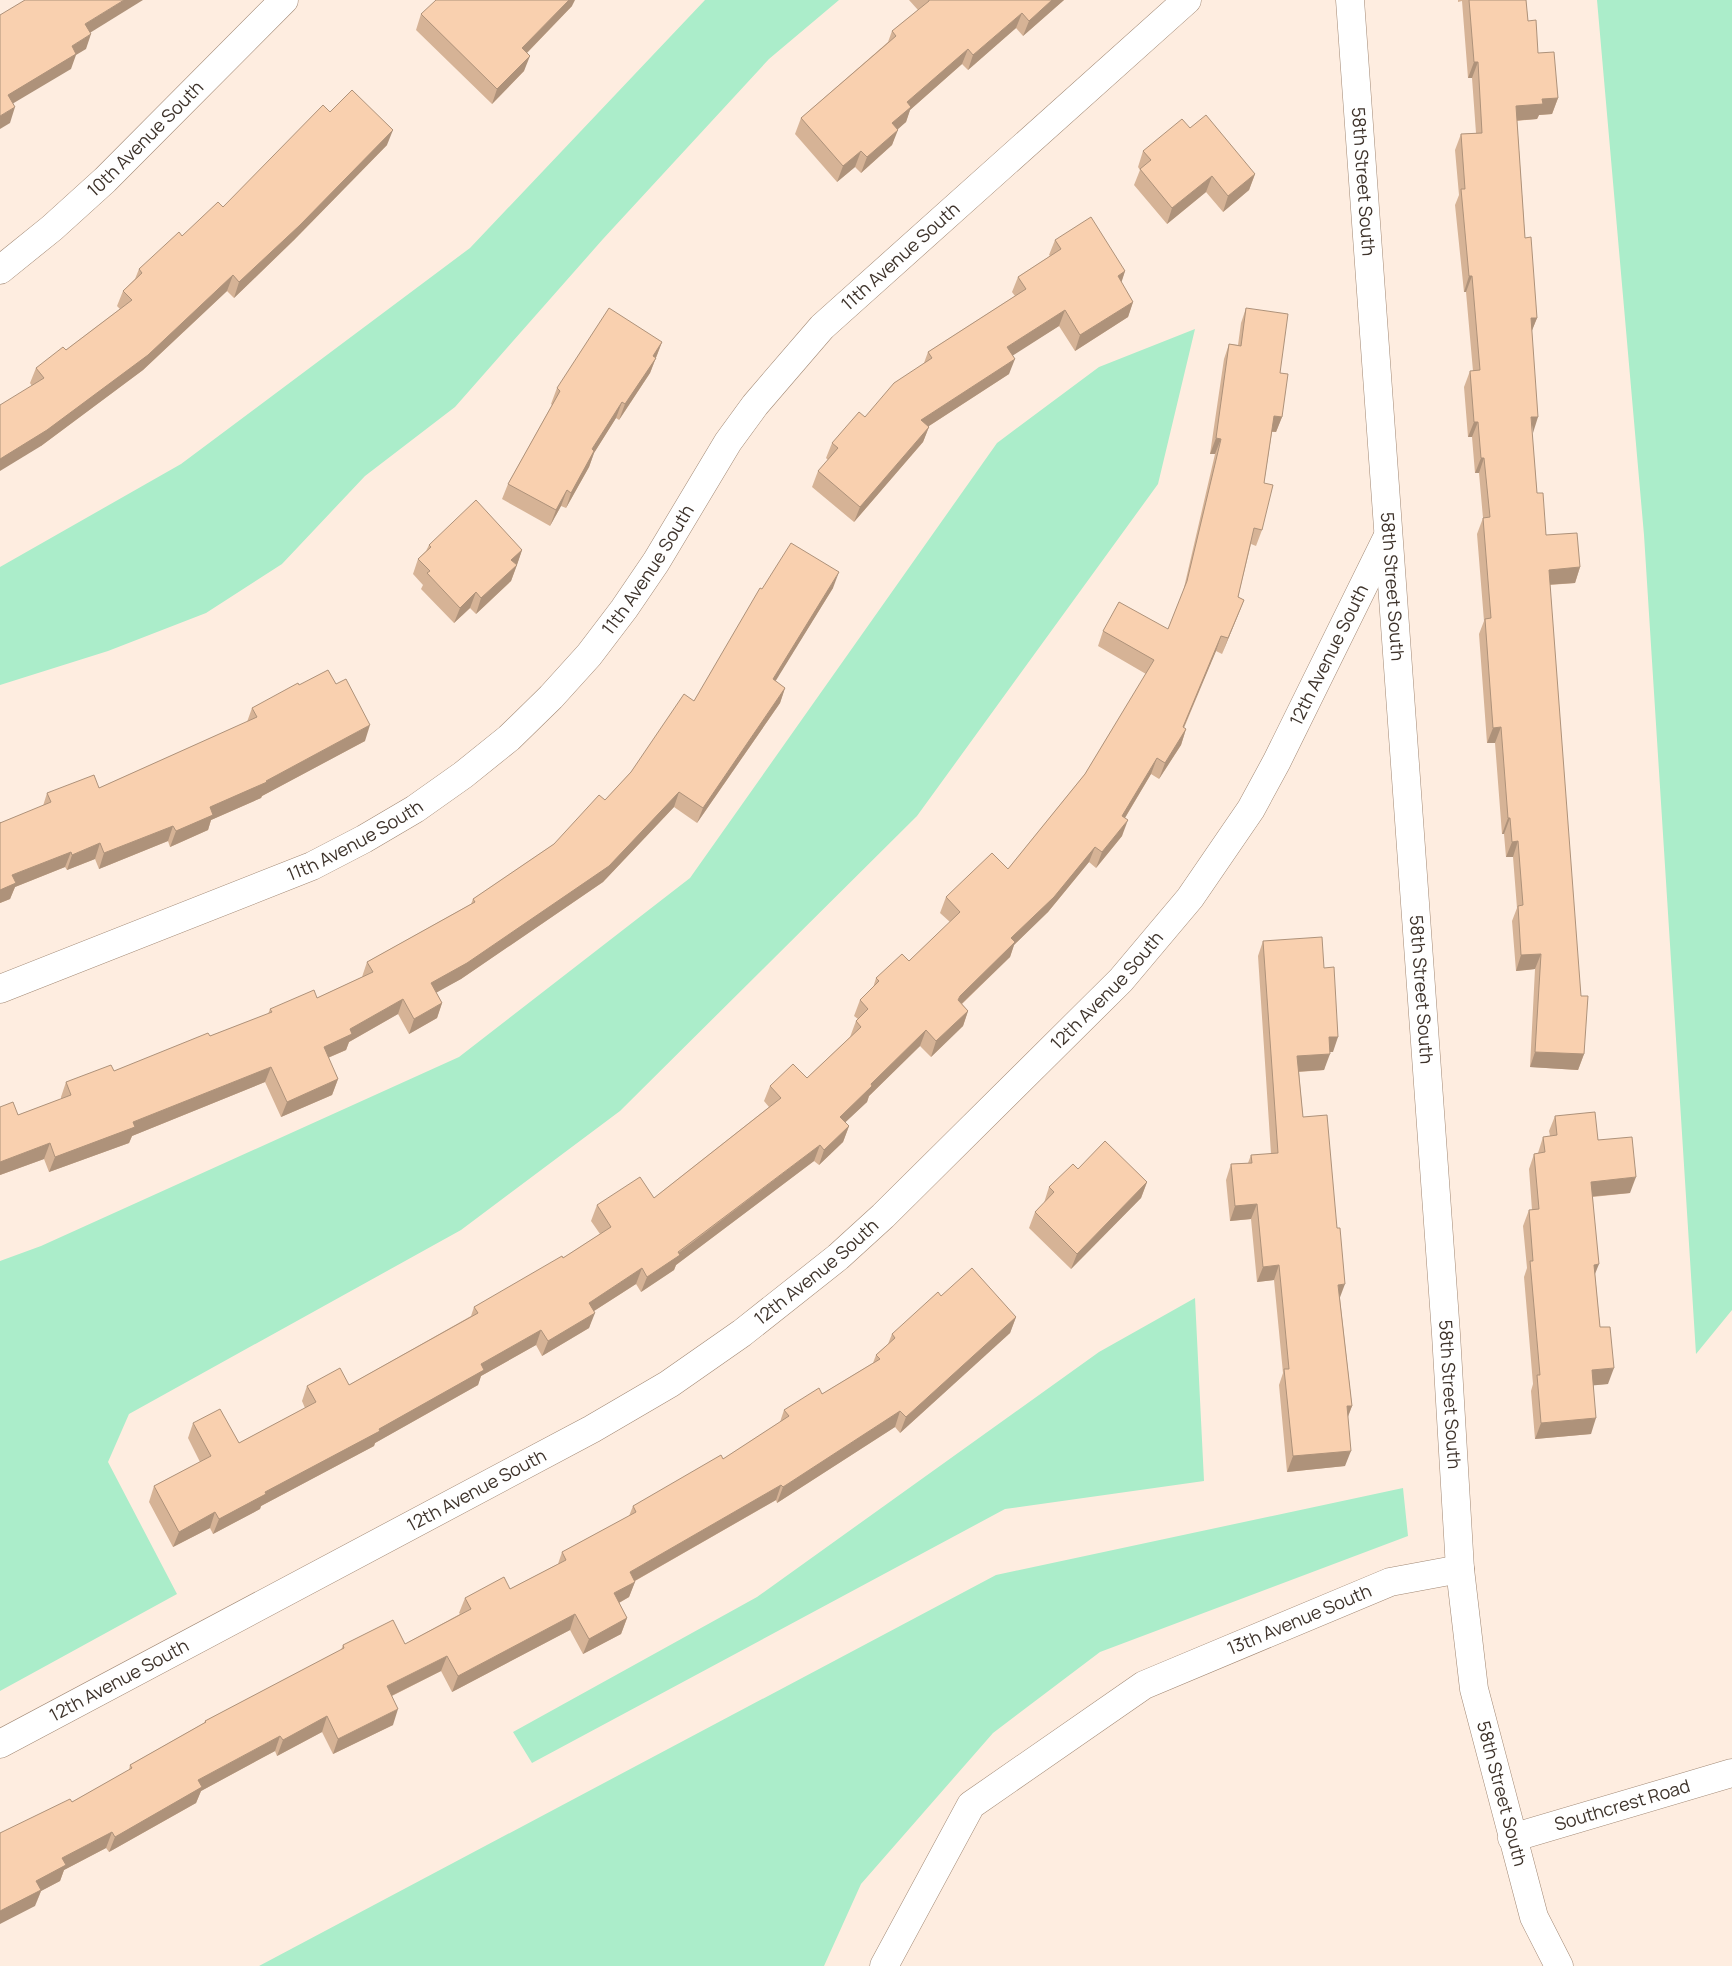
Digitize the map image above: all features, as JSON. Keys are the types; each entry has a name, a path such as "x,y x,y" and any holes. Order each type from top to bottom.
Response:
{"street":[{"name":"10th Avenue South","path":"0,270 52,228 105,180 284,0"},
{"name":"11th Avenue South","path":"0,989 312,866 364,839 415,809 463,775 509,738 552,697 590,655 656,562 728,442 754,405 822,327 1187,0"},
{"name":"58th Street South","path":"1350,0 1446,1334 1460,1569 1474,1689 1534,1917 1559,1966"},
{"name":"12th Avenue South","path":"0,1744 592,1429 668,1384 742,1333 838,1257 883,1216 1122,980 1190,898 1221,854 1259,793 1388,534"},
{"name":"13th Avenue South","path":"884,1966 971,1805 1144,1685 1390,1582 1460,1569"},
{"name":"Southcrest Road","path":"1512,1838 1732,1773"}],"green space":[{"path":"705,0 839,0 769,59 603,239 455,407 365,476 282,564 206,613 108,651 0,685 0,567 181,464 470,248"},
{"path":"1597,0 1732,0 1732,1310 1696,1354 1644,535"},
{"path":"1195,329 1158,484 917,816 620,1111 461,1230 129,1414 108,1462 177,1594 0,1691 0,1261 41,1246 459,1057 690,878 997,443 1099,367"},
{"path":"1195,1298 1204,1481 1005,1509 532,1763 513,1732 757,1597 1099,1352"},
{"path":"1403,1488 1408,1536 1100,1652 993,1733 861,1884 824,1966 259,1966 996,1575"}],"building":[{"path":"25,0 124,0 85,24 91,34 72,46 76,54 8,95 15,107 0,116 0,15"},
{"path":"436,0 569,0 522,48 530,56 497,89 421,14"},
{"path":"929,0 1052,0 1029,21 1022,13 973,55 968,49 907,102 911,107 892,123 898,130 867,157 861,151 843,166 801,118 896,36 892,31"},
{"path":"1469,0 1526,0 1528,21 1536,20 1538,53 1554,52 1558,98 1542,99 1543,104 1516,106 1525,238 1531,237 1537,318 1531,318 1538,417 1531,417 1537,493 1543,493 1546,535 1577,533 1580,567 1549,570 1581,996 1588,996 1584,1054 1535,1052 1541,954 1521,955 1518,906 1523,905 1518,841 1512,842 1510,818 1508,818 1501,727 1493,728 1485,619 1491,618 1483,518 1490,517 1484,458 1481,458 1478,422 1474,422 1470,371 1480,370 1472,276 1469,276 1461,189 1465,189 1461,134 1482,133 1478,62 1474,62"},
{"path":"352,90 393,130 300,225 239,282 233,275 148,355 47,430 0,459 0,405 44,378 36,368 63,347 66,350 132,300 123,291 142,273 139,269 179,232 182,236 218,202 223,207 323,105 330,112"},
{"path":"1206,115 1255,174 1228,196 1212,176 1172,208 1140,169 1151,160 1143,151 1182,119 1190,128"},
{"path":"1091,217 1125,271 1118,276 1133,302 1080,335 1065,310 1007,347 1015,359 921,420 929,427 860,507 818,471 838,448 832,443 859,412 865,417 894,383 932,358 928,352 1026,289 1018,277 1061,249 1055,240"},
{"path":"609,308 662,342 653,356 656,358 625,404 622,402 592,449 594,451 571,493 567,490 556,510 508,484 560,391 557,388"},
{"path":"1246,308 1288,314 1280,373 1288,374 1282,417 1274,416 1264,483 1273,485 1262,530 1254,528 1238,597 1244,600 1228,638 1221,636 1183,727 1186,729 1165,763 1157,758 1122,816 1128,820 1102,852 1095,847 1054,897 1011,938 1015,942 960,996 958,1000 968,1011 936,1041 926,1030 840,1117 849,1126 824,1150 820,1145 678,1252 680,1255 647,1277 642,1268 589,1303 595,1313 548,1341 541,1330 481,1364 484,1370 379,1429 380,1431 265,1492 266,1494 219,1519 215,1512 179,1532 154,1486 211,1456 193,1423 220,1409 239,1443 316,1402 307,1386 340,1368 349,1385 478,1313 474,1307 562,1256 563,1258 611,1227 597,1205 640,1177 654,1198 781,1098 770,1086 793,1064 807,1078 861,1027 856,1021 868,1009 860,1000 879,981 876,978 902,954 909,961 960,912 946,897 992,853 1008,869 1085,774 1154,660 1103,631 1119,602 1168,629 1187,581 1221,439 1216,438 1229,344 1241,346"},
{"path":"476,500 522,550 511,560 517,565 481,598 476,592 460,608 427,573 430,571 418,559 431,547 429,545"},
{"path":"791,543 839,572 773,679 785,688 703,808 679,792 609,866 467,963 431,983 442,1003 414,1019 403,999 350,1029 352,1034 324,1047 338,1079 287,1102 271,1067 133,1122 135,1127 55,1157 50,1143 0,1162 0,1107 13,1102 18,1115 71,1095 66,1082 111,1065 114,1071 208,1033 210,1036 272,1012 270,1009 314,990 317,998 373,972 367,962 475,902 473,899 554,844 599,795 605,800 631,772 684,694 694,701 760,588 762,589"},
{"path":"328,670 336,684 346,679 370,725 267,782 210,807 213,815 176,831 173,826 104,853 100,843 72,855 71,852 12,875 16,883 0,890 0,823 51,802 47,793 94,775 99,788 257,717 252,708 298,683 299,685"},
{"path":"1322,937 1324,968 1334,967 1338,1037 1329,1037 1330,1054 1297,1056 1303,1117 1327,1115 1337,1228 1340,1228 1345,1284 1338,1285 1352,1406 1347,1406 1351,1451 1293,1456 1284,1369 1289,1369 1279,1265 1263,1267 1257,1204 1235,1206 1231,1164 1252,1163 1251,1155 1278,1153 1263,941"},
{"path":"1595,1112 1598,1140 1632,1137 1636,1177 1591,1182 1599,1264 1594,1265 1600,1327 1610,1327 1614,1368 1592,1370 1596,1418 1541,1423 1537,1375 1540,1375 1530,1261 1533,1261 1529,1210 1539,1209 1534,1154 1545,1152 1543,1137 1557,1135 1555,1116"},
{"path":"1105,1141 1147,1182 1077,1254 1035,1212 1054,1192 1049,1187 1073,1164 1078,1169"},
{"path":"972,1268 1016,1317 906,1417 900,1411 783,1487 781,1485 630,1572 635,1582 614,1593 627,1618 589,1639 575,1614 458,1676 447,1656 387,1686 398,1709 338,1739 327,1716 283,1740 280,1736 198,1780 202,1787 115,1837 112,1832 62,1858 66,1865 36,1881 41,1890 0,1911 0,1833 70,1799 72,1802 132,1768 130,1765 205,1721 344,1648 343,1645 393,1620 405,1644 471,1609 465,1598 504,1577 510,1589 566,1560 562,1552 636,1512 633,1506 721,1455 723,1459 789,1416 784,1410 819,1388 822,1394 880,1359 876,1355 895,1338 892,1334 938,1292 941,1296"}]}
